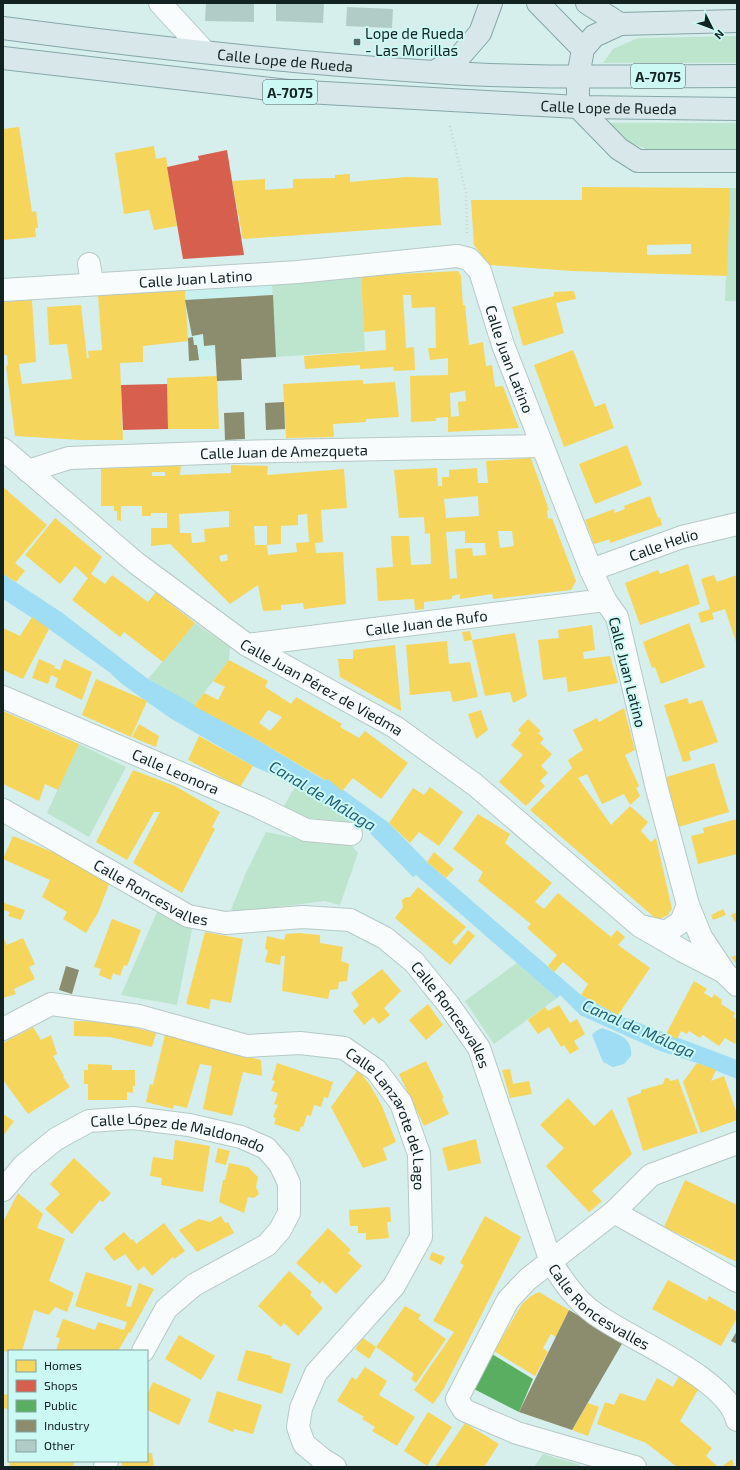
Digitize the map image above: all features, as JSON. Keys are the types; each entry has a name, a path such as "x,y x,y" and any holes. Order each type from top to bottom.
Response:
{"main road":[{"path":"434,72 460,56 480,33 491,3"},
{"path":"538,3 583,49"},
{"path":"587,3 620,24"},
{"path":"737,22 620,24 594,36 583,49 578,77 578,107 619,149 638,161 737,161"},
{"name":"Calle Lope de Rueda","path":"3,28 140,46 434,72 578,77 737,76"},
{"name":"Calle Lope de Rueda","path":"3,58 288,92 578,107 737,109"}],"street":[{"path":"160,3 205,52"},
{"name":"Calle Juan Latino","path":"3,290 91,273 298,272 457,256 469,259 480,271 503,346 542,446 591,570 605,600 616,617 657,789 688,905"},
{"name":"Calle Juan de Amezqueta","path":"28,471 69,458 234,452 542,446"},
{"name":"Calle Juan Pérez de Viedma","path":"3,449 136,563 247,645 395,727 474,784 640,926 731,979"},
{"name":"Calle Helio","path":"591,570 682,537 737,524"},
{"name":"Calle Juan de Rufo","path":"247,645 605,600"},
{"name":"Calle Leonora","path":"3,697 259,807 306,830 352,834"},
{"name":"Calle Roncesvalles","path":"3,810 188,916 225,923 303,917 350,920 385,938 414,962 448,1004 479,1048 551,1262 568,1288 594,1313 708,1382 726,1400 736,1414 737,1420"},
{"name":"Calle Juan Pérez de Viedma","path":"640,926 666,932 681,922 688,905"},
{"name":"Calle Juan Pérez de Viedma","path":"688,905 701,937 731,979"},
{"name":"Calle Lanzarote del Lago","path":"3,1029 51,1004 139,1016 247,1046 300,1043 344,1048 376,1070 401,1103 419,1154 421,1237 394,1286 316,1373 301,1408 298,1427 304,1444 322,1459 335,1467"},
{"name":"Calle López de Maldonado","path":"3,1190 24,1165 56,1139 89,1121 133,1118 188,1124 241,1137 266,1148 280,1164 289,1183 289,1213 280,1230 267,1245 194,1285 166,1309 144,1350"},
{"path":"635,1467 517,1433 464,1410 457,1399 508,1300 528,1278 551,1262 614,1212 651,1176 737,1143"},
{"path":"614,1212 737,1280"}],"path":[{"path":"450,125 466,193 467,240"}],"shaded area":[{"path":"272,282 276,357 189,361 185,290"}],"green space":[{"path":"737,36 737,63 603,63 613,49 638,38"},
{"path":"608,123 737,123 737,150 646,149 619,138"},
{"path":"730,188 737,188 737,301 725,301"},
{"path":"361,276 365,351 276,357 272,282"},
{"path":"195,623 230,647 229,660 194,706 148,679"},
{"path":"79,744 126,767 89,837 47,813"},
{"path":"296,785 366,829 333,820 300,817 281,811"},
{"path":"266,832 324,844 347,840 358,853 340,905 325,901 238,912 231,910 245,875"},
{"path":"157,912 192,929 177,1005 121,995"},
{"path":"517,963 557,998 494,1044 465,1001"},
{"path":"543,1454 580,1465 579,1467 534,1467"}],"water":[{"name":"Canal de Málaga","path":"3,574 61,612 148,679 261,742 324,780 328,779 389,823 427,862 581,995 618,1015 737,1060 737,1079 697,1063 660,1051 580,1015 560,995 557,998 416,875 413,877 366,829 296,785 253,766 170,718 49,629 3,599"},
{"path":"602,1028 618,1034 627,1040 631,1050 631,1056 624,1064 613,1067 603,1062 592,1035"}],"building: Homes":[{"path":"19,127 32,212 36,211 38,228 35,228 36,237 3,240 3,129"},
{"path":"154,146 156,159 166,157 177,226 154,230 149,210 124,214 115,153"},
{"path":"350,174 350,182 406,177 438,178 441,225 243,239 232,181 265,179 265,190 293,188 293,179 335,178 335,175"},
{"path":"582,187 730,188 727,276 572,271 489,265 474,245 471,200 582,200","holes":["691,244 691,254 647,255 647,245"]},
{"path":"458,271 461,276 463,305 465,305 469,345 483,342 486,366 492,365 495,387 503,386 519,428 448,432 448,417 436,418 436,421 411,422 410,376 448,375 448,358 430,360 428,348 436,348 435,307 412,308 411,295 403,295 406,348 414,347 415,370 394,371 393,367 360,369 360,365 305,369 304,356 386,350 385,330 364,332 361,276","holes":["465,391 466,401 458,402 459,416 451,417 450,393"]},
{"path":"185,290 188,341 143,346 143,362 120,363 123,440 80,440 15,436 6,366 8,365 7,355 3,355 3,302 32,300 36,362 19,364 22,384 72,379 67,344 49,345 47,307 81,305 87,358 89,358 88,351 102,350 98,294"},
{"path":"574,291 576,299 556,303 564,333 523,346 512,307 554,296 554,292"},
{"path":"573,350 595,407 605,403 614,428 564,447 534,365"},
{"path":"217,376 219,429 168,429 167,378"},
{"path":"363,380 363,384 395,382 399,417 366,419 366,422 333,424 334,437 286,438 283,384"},
{"path":"627,445 642,485 595,504 579,464"},
{"path":"531,458 549,510 547,510 548,519 552,518 576,581 571,590 493,599 492,594 460,599 460,594 452,596 452,599 424,602 424,609 415,610 414,599 378,601 376,568 393,567 391,536 409,536 411,565 431,564 430,533 425,534 424,517 399,518 394,470 437,468 438,486 442,486 442,477 449,477 449,470 477,468 478,483 488,483 486,461","holes":["478,496 479,516 446,518 444,499","465,531 465,543 485,543 486,555 473,556 472,548 455,549 457,578 450,579 446,532","498,531 512,531 514,546 500,548"]},
{"path":"181,464 180,475 231,473 231,465 268,466 267,475 344,469 347,508 321,510 323,542 315,543 316,553 343,552 346,604 304,609 303,603 281,605 281,610 263,611 258,585 230,604 170,544 151,546 151,528 167,528 167,513 151,513 151,516 142,516 142,506 121,506 121,521 117,520 117,511 114,511 114,506 101,506 101,466","holes":["152,472 165,472 165,476 152,476","229,511 229,527 204,529 205,542 192,543 191,533 180,533 179,514","307,514 309,542 296,543 297,552 268,555 267,545 281,544 281,526 298,525 298,515","254,526 267,526 267,545 255,545","227,554 228,560 221,562 219,556"]},
{"path":"3,487 47,525 15,563 25,571 16,582 3,574"},
{"path":"650,496 658,518 660,517 662,525 610,543 610,539 594,544 585,520 614,509 615,513 625,509 624,506"},
{"path":"55,518 102,557 91,574 105,584 112,575 148,602 156,592 195,623 163,662 124,632 120,637 72,600 88,578 75,566 60,584 25,555"},
{"path":"688,564 700,604 640,625 625,583 658,570 660,574"},
{"path":"714,575 717,582 737,575 737,645 725,609 712,613 714,619 701,623 698,613 710,609 701,579"},
{"path":"32,617 49,629 23,679 3,670 3,628 20,636"},
{"path":"689,623 705,667 661,684 655,667 652,668 643,642"},
{"path":"592,625 595,650 583,652 584,659 610,656 618,683 568,692 566,677 543,680 538,640 559,638 558,630"},
{"path":"470,631 472,640 464,641 462,632"},
{"path":"515,633 527,696 513,703 510,692 485,696 472,640"},
{"path":"447,641 449,664 470,662 478,697 453,702 450,691 410,695 406,645"},
{"path":"395,645 401,711 340,677 338,659 353,659 353,650"},
{"path":"39,659 55,666 54,668 60,670 64,659 92,672 82,700 55,687 58,678 51,675 48,684 32,678"},
{"path":"229,660 268,681 265,687 291,704 296,697 342,724 340,727 359,738 365,731 408,763 381,799 353,778 342,791 328,779 325,780 261,742 194,706 204,693 218,700 225,687 213,681","holes":["268,710 282,717 270,731 259,723"]},
{"path":"96,679 147,701 131,737 82,715"},
{"path":"687,698 689,704 702,700 718,742 689,752 691,760 683,762 664,705"},
{"path":"624,708 635,750 625,755 639,786 636,788 640,796 630,805 624,794 602,804 587,774 578,778 611,825 630,806 648,822 641,831 651,842 656,838 672,909 668,915 660,919 655,918 530,810 572,768 568,760 583,750 573,730 597,718 599,722"},
{"path":"481,710 488,730 476,739 468,714"},
{"path":"3,711 79,744 58,790 45,784 39,801 3,783"},
{"path":"528,719 541,731 538,733 544,739 540,743 552,754 541,766 548,773 540,781 545,786 526,806 499,782 523,755 511,745 521,733 518,730"},
{"path":"139,724 159,736 156,747 132,737"},
{"path":"199,736 253,766 240,787 188,760"},
{"path":"714,763 729,812 675,828 666,777"},
{"path":"133,770 175,786 220,812 212,827 215,829 182,893 133,863 160,812 154,812 127,860 96,842"},
{"path":"430,787 463,812 439,846 419,832 410,843 389,823 413,788 424,795"},
{"path":"478,814 510,834 505,843 552,883 535,902 544,909 558,893 611,937 617,930 625,937 618,945 650,968 618,1015 581,995 588,984 563,962 554,972 548,966 557,955 527,928 531,924 478,881 483,872 453,849"},
{"path":"737,819 737,854 698,864 691,836 704,833 703,828"},
{"path":"13,836 60,855 109,884 98,913 86,933 63,919 67,912 42,897 50,880 3,859"},
{"path":"434,852 454,869 446,878 427,862"},
{"path":"418,887 466,927 452,942 456,945 468,930 475,936 450,965 395,918 403,907 402,900 406,897 410,897"},
{"path":"4,903 25,910 21,920 8,916 10,912 3,910"},
{"path":"723,909 726,915 713,920 711,915"},
{"path":"737,912 737,925 731,915"},
{"path":"112,919 141,930 127,966 124,965 120,976 113,973 111,980 99,975 101,969 94,967"},
{"path":"205,932 243,939 231,1003 211,999 209,1009 186,1004"},
{"path":"298,933 320,935 320,943 343,947 341,961 349,964 347,981 339,982 338,989 330,990 328,999 282,991 285,956 281,956 280,965 265,962 268,950 265,949 267,936 284,940 286,934"},
{"path":"3,937 7,945 23,938 35,964 29,967 35,979 14,989 16,994 3,998"},
{"path":"737,955 737,964 731,957"},
{"path":"382,969 401,991 384,1008 390,1015 379,1024 373,1017 364,1025 353,1011 359,1005 351,993"},
{"path":"694,981 707,989 704,993 712,998 714,994 722,1000 721,1004 735,1013 733,1017 737,1020 737,1040 735,1044 725,1038 719,1046 703,1035 700,1038 689,1031 687,1034 681,1031 677,1039 666,1034"},
{"path":"428,1004 443,1025 426,1040 409,1020"},
{"path":"559,1005 570,1023 577,1019 585,1034 574,1041 579,1049 570,1054 564,1045 561,1047 549,1027 538,1034 528,1020 545,1007 548,1011"},
{"path":"74,1021 112,1022 156,1033 152,1047 110,1037 74,1036"},
{"path":"33,1027 41,1040 51,1035 57,1054 53,1056 64,1076 63,1077 70,1087 28,1114 3,1080 3,1043"},
{"path":"165,1035 261,1060 262,1076 243,1072 232,1116 203,1109 212,1066 200,1064 187,1108 174,1105 173,1109 146,1102 150,1084 153,1085"},
{"path":"426,1061 444,1098 442,1099 449,1114 424,1126 399,1074"},
{"path":"277,1063 333,1082 328,1098 324,1097 321,1107 314,1105 311,1116 307,1115 303,1127 301,1126 299,1132 274,1124 276,1118 273,1117 278,1105 274,1104 278,1093 271,1091 275,1081 272,1080"},
{"path":"697,1063 716,1070 711,1081 724,1076 737,1114 737,1120 701,1133 683,1082"},
{"path":"88,1064 112,1065 112,1070 135,1070 135,1086 133,1086 133,1093 127,1092 127,1100 88,1100 88,1084 84,1084 84,1070 88,1070"},
{"path":"510,1069 513,1084 529,1081 532,1094 510,1098 502,1070"},
{"path":"358,1070 370,1085 382,1106 396,1142 383,1148 387,1160 363,1168 331,1107"},
{"path":"665,1078 668,1078 671,1081 678,1079 698,1133 643,1151 627,1098 641,1093 641,1090 663,1084"},
{"path":"568,1098 594,1126 612,1109 632,1154 592,1191 602,1201 589,1212 546,1166 564,1148 540,1125"},
{"path":"3,1114 14,1121 3,1136"},
{"path":"476,1139 481,1163 448,1171 442,1148"},
{"path":"175,1140 210,1146 203,1192 161,1185 162,1178 150,1176 153,1157 173,1160"},
{"path":"218,1148 230,1151 226,1165 215,1162"},
{"path":"74,1158 111,1193 103,1202 100,1200 72,1234 45,1209 60,1194 50,1184"},
{"path":"229,1163 248,1167 258,1177 256,1187 259,1194 254,1198 248,1197 244,1213 219,1202 223,1180 225,1180"},
{"path":"685,1180 737,1205 737,1262 664,1227"},
{"path":"18,1193 43,1214 37,1228 65,1239 49,1281 74,1293 67,1312 55,1307 49,1315 34,1310 22,1350 8,1350 8,1352 3,1351 3,1222"},
{"path":"390,1207 391,1222 387,1222 389,1238 366,1240 366,1233 358,1233 358,1226 350,1226 349,1210"},
{"path":"221,1216 225,1223 228,1222 234,1233 197,1252 179,1230 199,1219 210,1222"},
{"path":"485,1216 521,1237 444,1388 433,1404 414,1390 454,1332 433,1321 464,1265 460,1263"},
{"path":"164,1223 185,1251 174,1259 173,1257 152,1276 144,1266 138,1271 125,1254 114,1261 104,1248 124,1232 131,1240 133,1239 136,1244"},
{"path":"328,1228 351,1250 348,1253 362,1266 336,1294 322,1281 320,1284 296,1263"},
{"path":"432,1252 445,1257 441,1265 429,1259"},
{"path":"289,1271 312,1292 310,1295 323,1308 298,1336 284,1323 281,1327 258,1306"},
{"path":"86,1272 132,1286 126,1306 131,1307 139,1283 154,1289 130,1333 129,1332 119,1350 56,1350 60,1338 56,1337 63,1319 95,1330 98,1322 124,1330 127,1322 75,1306"},
{"path":"668,1280 707,1301 709,1296 737,1312 737,1318 721,1346 652,1309"},
{"path":"539,1292 569,1310 556,1337 551,1334 543,1348 548,1352 535,1376 494,1351 522,1304 531,1296"},
{"path":"405,1306 421,1315 418,1319 446,1339 416,1383 411,1379 414,1374 376,1347"},
{"path":"179,1335 215,1356 201,1380 165,1359"},
{"path":"363,1338 376,1347 369,1359 355,1349"},
{"path":"246,1350 272,1356 271,1358 291,1364 282,1394 237,1380"},
{"path":"365,1367 387,1381 379,1395 415,1417 397,1446 372,1431 375,1427 362,1419 364,1417 337,1401 352,1377 356,1380"},
{"path":"679,1376 699,1388 680,1421 712,1448 706,1456 718,1467 677,1467 646,1443 597,1424 605,1402 614,1405 620,1393 645,1401 657,1378 673,1387"},
{"path":"153,1382 191,1399 179,1425 148,1410 148,1393"},
{"path":"217,1391 262,1405 253,1434 234,1429 233,1432 208,1422"},
{"path":"3,1394 8,1395 8,1409 3,1408"},
{"path":"588,1403 599,1407 588,1436 572,1430"},
{"path":"428,1412 452,1427 427,1466 404,1451"},
{"path":"465,1423 499,1444 484,1467 435,1467"},
{"path":"148,1453 152,1453 154,1467 122,1467 121,1462 148,1462"},
{"path":"732,1459 734,1467 721,1467"},
{"path":"10,1462 74,1463 73,1467 9,1467"}],"building: Shops":[{"path":"227,150 244,255 183,259 167,167 199,160 198,156"},
{"path":"167,384 168,429 123,430 121,385"}],"building: Public":[{"path":"492,1354 533,1379 519,1412 474,1389"}],"building: Industry":[{"path":"273,295 276,357 241,359 242,380 217,381 215,345 204,346 203,334 192,336 185,300"},
{"path":"193,337 194,345 197,345 199,360 189,361 188,338"},
{"path":"284,402 285,429 266,430 265,403"},
{"path":"244,412 245,439 225,440 224,413"},
{"path":"66,966 79,970 72,994 59,990"},
{"path":"569,1310 623,1342 572,1430 519,1412"},
{"path":"737,1331 737,1344 731,1341"}],"building: Other":[{"path":"206,3 254,3 254,22 205,21"},
{"path":"276,3 324,4 323,23 276,21"},
{"path":"347,7 393,9 392,28 346,26"}],"place":[{"name":"Lope de Rueda - Las Morillas","path":"357,42"}]}
